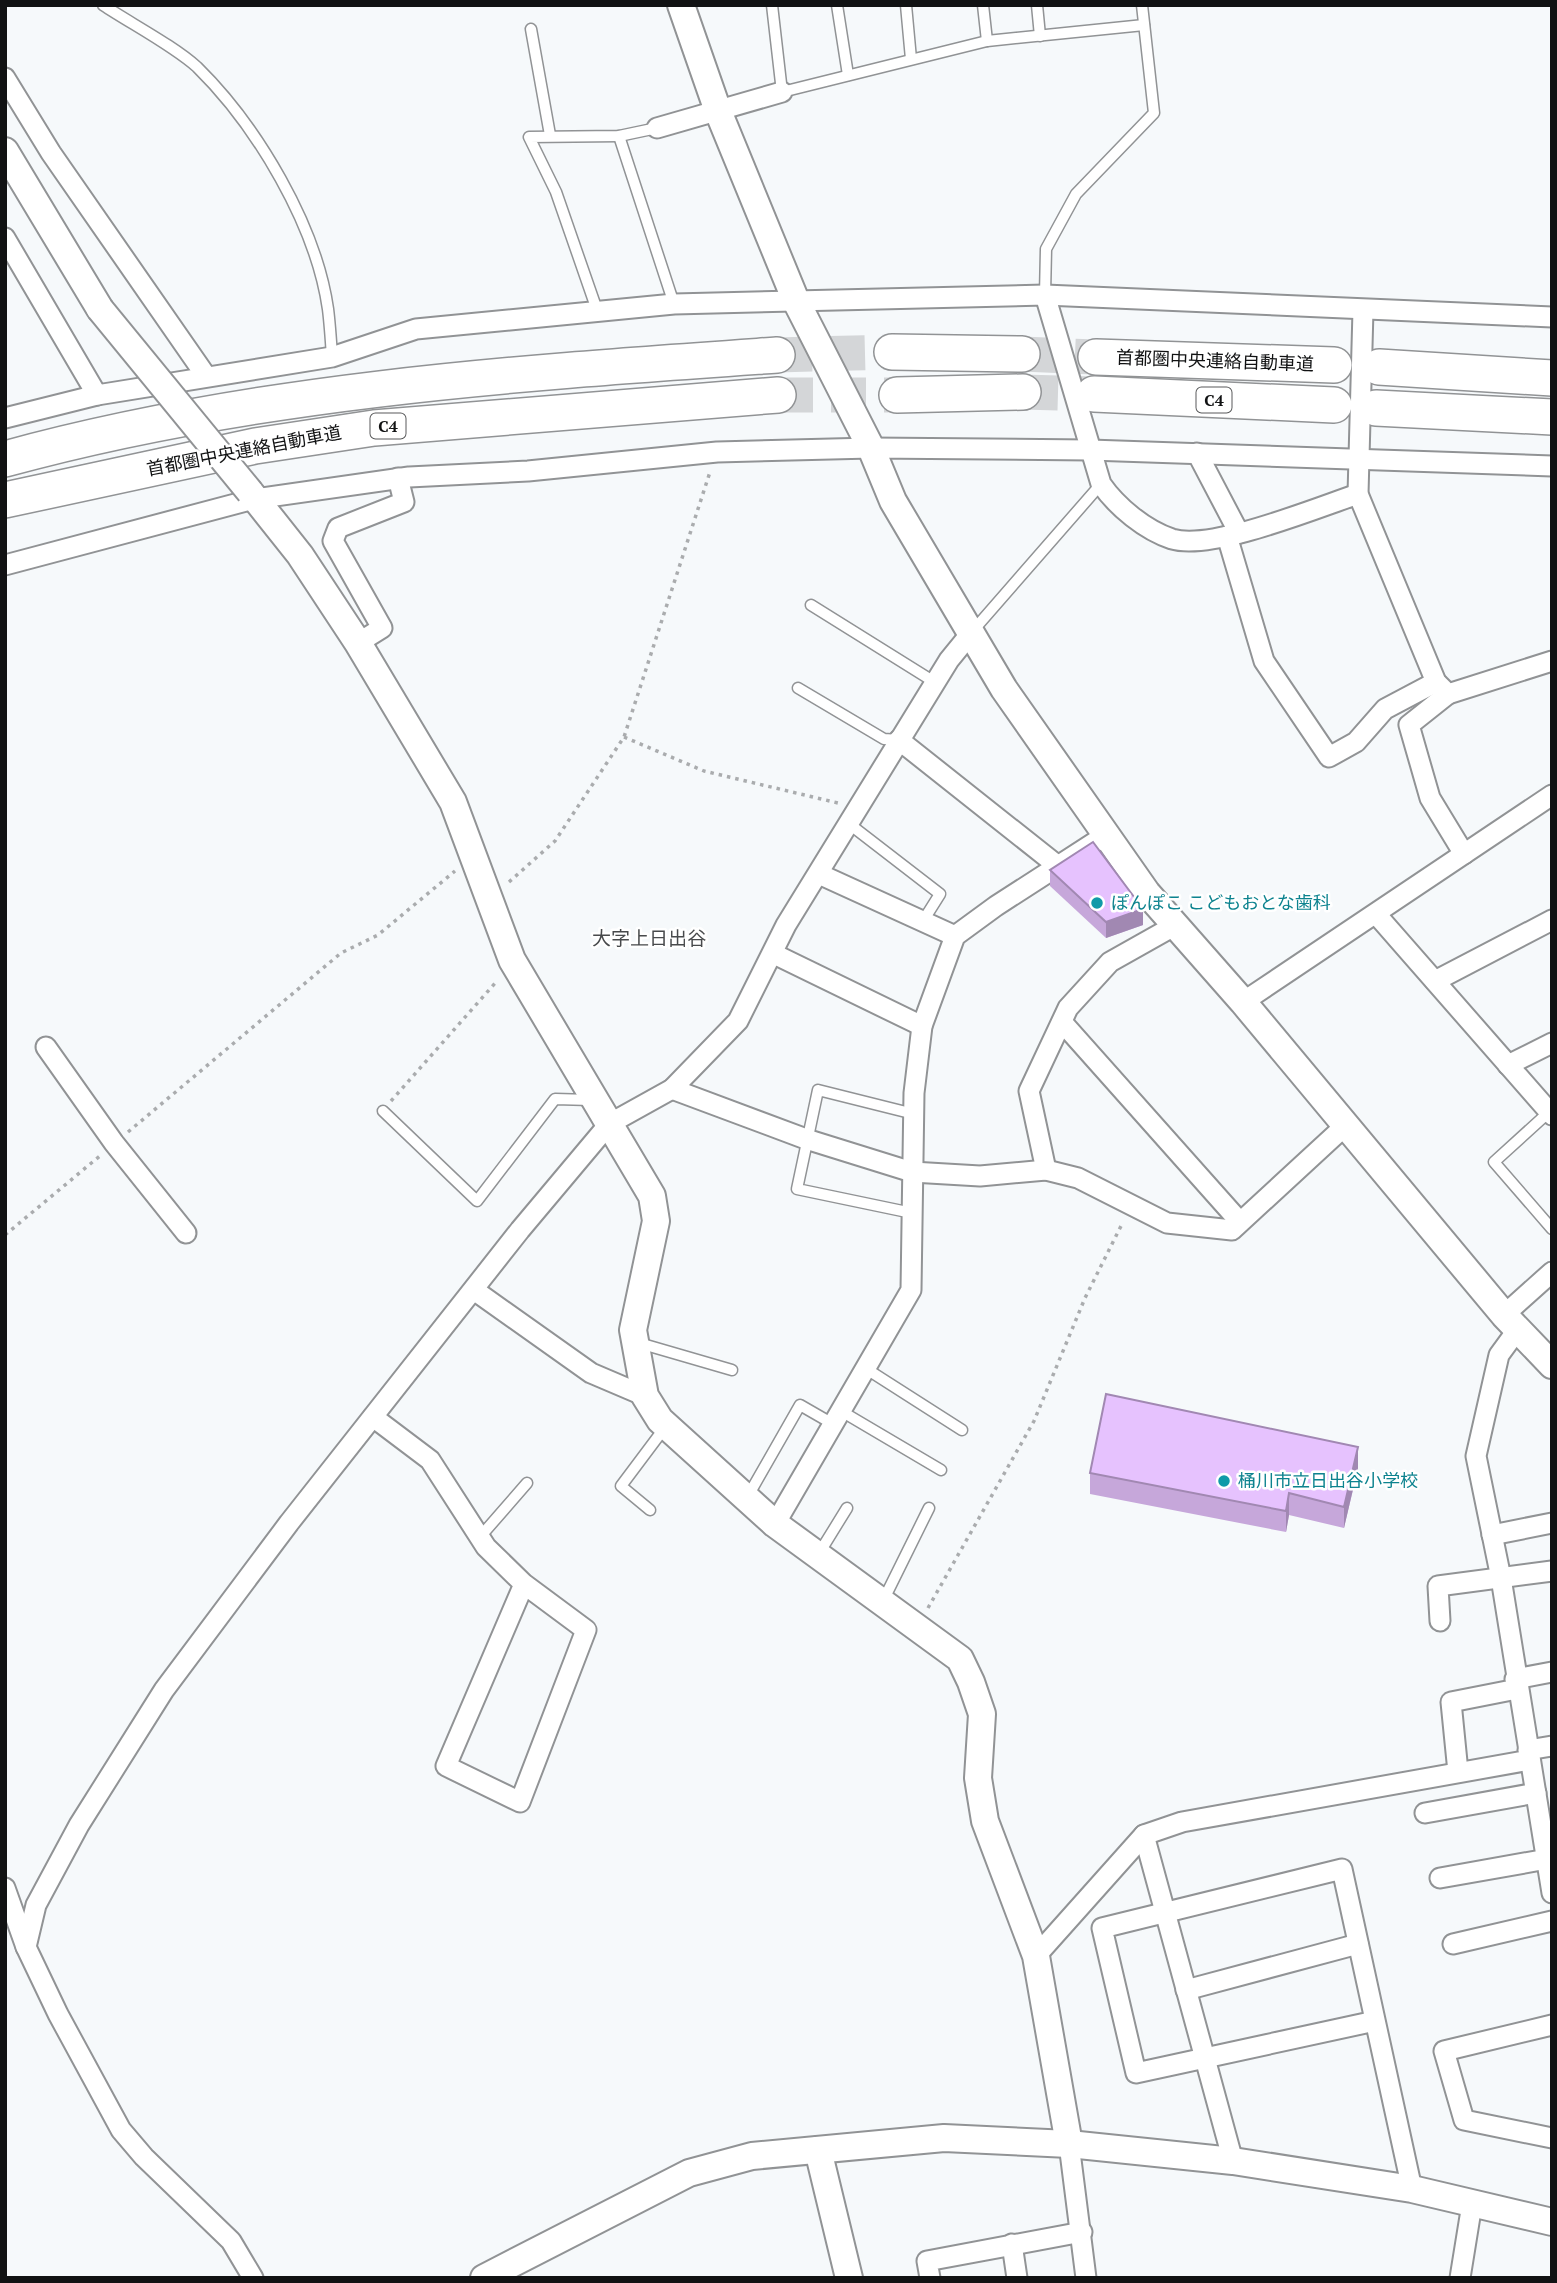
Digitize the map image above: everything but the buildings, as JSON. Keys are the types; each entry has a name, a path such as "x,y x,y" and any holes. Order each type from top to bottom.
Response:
{"highway":[{"path":"892,352 1022,354"},
{"name":"首都圏中央連絡自動車道","path":"5,458 172,422 324,397 518,374 777,355"},
{"name":"首都圏中央連絡自動車道","path":"1096,357 1334,365"},
{"path":"1379,367 1552,378"},
{"path":"897,395 1023,392"},
{"name":"C4","path":"1094,394 1334,405"},
{"name":"首都圏中央連絡自動車道","path":"5,500 255,446 374,428 778,395"},
{"path":"1376,408 1552,417"}],"street":[{"path":"681,5 718,111 796,302 871,448 893,500 1004,689 1106,835 1174,926 1243,1002 1511,1322 1552,1365"},
{"path":"5,78 51,153 206,376"},
{"path":"657,128 782,92"},
{"path":"5,151 100,309 300,555 358,643 453,802 516,968 652,1196 656,1221 633,1330 645,1396 666,1426 775,1524 960,1659 982,1714 978,1778 985,1821 1036,1956 1069,2144 1086,2278"},
{"path":"5,238 97,395"},
{"path":"1045,295 1101,484 1114,501 1150,528 1173,539 1198,541 1233,534 1358,494"},
{"path":"5,418 97,395 332,357 416,329 674,304 1045,295 1552,317"},
{"path":"1363,310 1358,494 1442,688"},
{"path":"5,565 252,496 398,478 528,471 717,452 871,448 1090,450 1552,466"},
{"path":"1197,453 1233,534 1264,660 1329,757 1356,742 1385,709 1442,688 1552,661"},
{"path":"358,643 383,628 333,541 338,528 404,502 398,478"},
{"path":"26,1947 36,1905 131,1740 289,1523 609,1124 673,1089 738,1021 775,954 786,925 899,740 971,633"},
{"path":"1442,688 1409,725 1430,798 1464,854"},
{"path":"899,740 1058,866"},
{"path":"1243,1002 1552,795"},
{"path":"775,1524 911,1290 914,1114 922,1026 955,936 1106,835"},
{"path":"819,874 955,936"},
{"path":"1376,914 1550,1113"},
{"path":"1435,981 1552,920"},
{"path":"1046,1170 1029,1091 1069,1008 1111,962 1174,926"},
{"path":"775,954 922,1026"},
{"path":"1062,1022 1240,1222"},
{"path":"1508,1065 1552,1043"},
{"path":"46,1047 114,1143 187,1233"},
{"path":"673,1089 806,1139 912,1172 980,1176 1046,1170 1079,1178 1167,1223 1232,1230 1346,1125"},
{"path":"1552,1272 1511,1322 1499,1355 1476,1456 1501,1578 1516,1684 1548,1849 1552,1893"},
{"path":"474,1290 591,1373 645,1396"},
{"path":"373,1417 430,1460 480,1537 524,1584 586,1630 520,1802 446,1766 524,1584"},
{"path":"1492,1535 1552,1523"},
{"path":"1440,1621 1438,1586 1552,1571"},
{"path":"1458,1772 1451,1702 1552,1672"},
{"path":"1036,1956 1144,1835 1182,1822 1458,1772 1529,1755 1552,1746"},
{"path":"1425,1813 1536,1793"},
{"path":"1144,1835 1233,2161"},
{"path":"1440,1878 1548,1849"},
{"path":"1375,2021 1136,2073 1102,1928 1342,1870 1412,2189"},
{"path":"5,1888 26,1947 58,2014 121,2130 144,2158 231,2241 253,2278"},
{"path":"1453,1944 1552,1921"},
{"path":"1186,1990 1358,1944"},
{"path":"1552,2025 1444,2051 1464,2120 1552,2138"},
{"path":"484,2278 689,2173 752,2156 944,2138 1069,2144 1233,2161 1412,2189 1552,2222"},
{"path":"818,2150 849,2278"},
{"path":"1460,2278 1472,2204"},
{"path":"930,2278 927,2261 1082,2232"},
{"path":"1012,2244 1017,2278"}],"lane":[{"path":"103,5 196,66 253,133 286,190 311,246 328,307 332,357"},
{"path":"772,5 782,92 987,41 1144,25"},
{"path":"837,5 848,75"},
{"path":"906,5 911,59"},
{"path":"984,5 987,41"},
{"path":"1037,5 1040,36"},
{"path":"1045,295 1046,249 1076,194 1154,113 1142,5"},
{"path":"531,29 551,135"},
{"path":"597,310 556,192 529,136 619,136 657,128"},
{"path":"619,136 674,304"},
{"path":"971,633 1101,484"},
{"path":"811,605 936,683"},
{"path":"798,688 884,738 899,740"},
{"path":"853,816 940,894 923,921"},
{"path":"912,1213 797,1189 818,1090 914,1114"},
{"path":"383,1111 477,1201 555,1099 595,1100"},
{"path":"1550,1113 1494,1162 1552,1229"},
{"path":"635,1342 732,1370"},
{"path":"865,1368 962,1430"},
{"path":"747,1499 800,1405 837,1417 941,1470"},
{"path":"650,1510 621,1486 666,1426"},
{"path":"480,1537 527,1483"},
{"path":"818,1555 847,1508"},
{"path":"883,1602 929,1508"}],"path":[{"path":"489,900 555,841 624,737 717,452"},
{"path":"624,737 704,771 853,816"},
{"path":"5,1235 341,953 378,935 473,856"},
{"path":"383,1111 498,981 516,968"},
{"path":"938,1615 927,1608 1034,1422 1085,1298 1131,1205"}],"tunnel":[{"path":"777,355 892,352"},
{"path":"1022,354 1096,357"},
{"path":"1023,392 1094,394"},
{"path":"778,395 897,395"}],"place":[{"name":"ぽんぽこ こどもおとな歯科","path":"1097,903"},
{"name":"桶川市立日出谷小学校","path":"1224,1481"}],"district":[{"name":"大字上日出谷","path":"649,938"}]}
